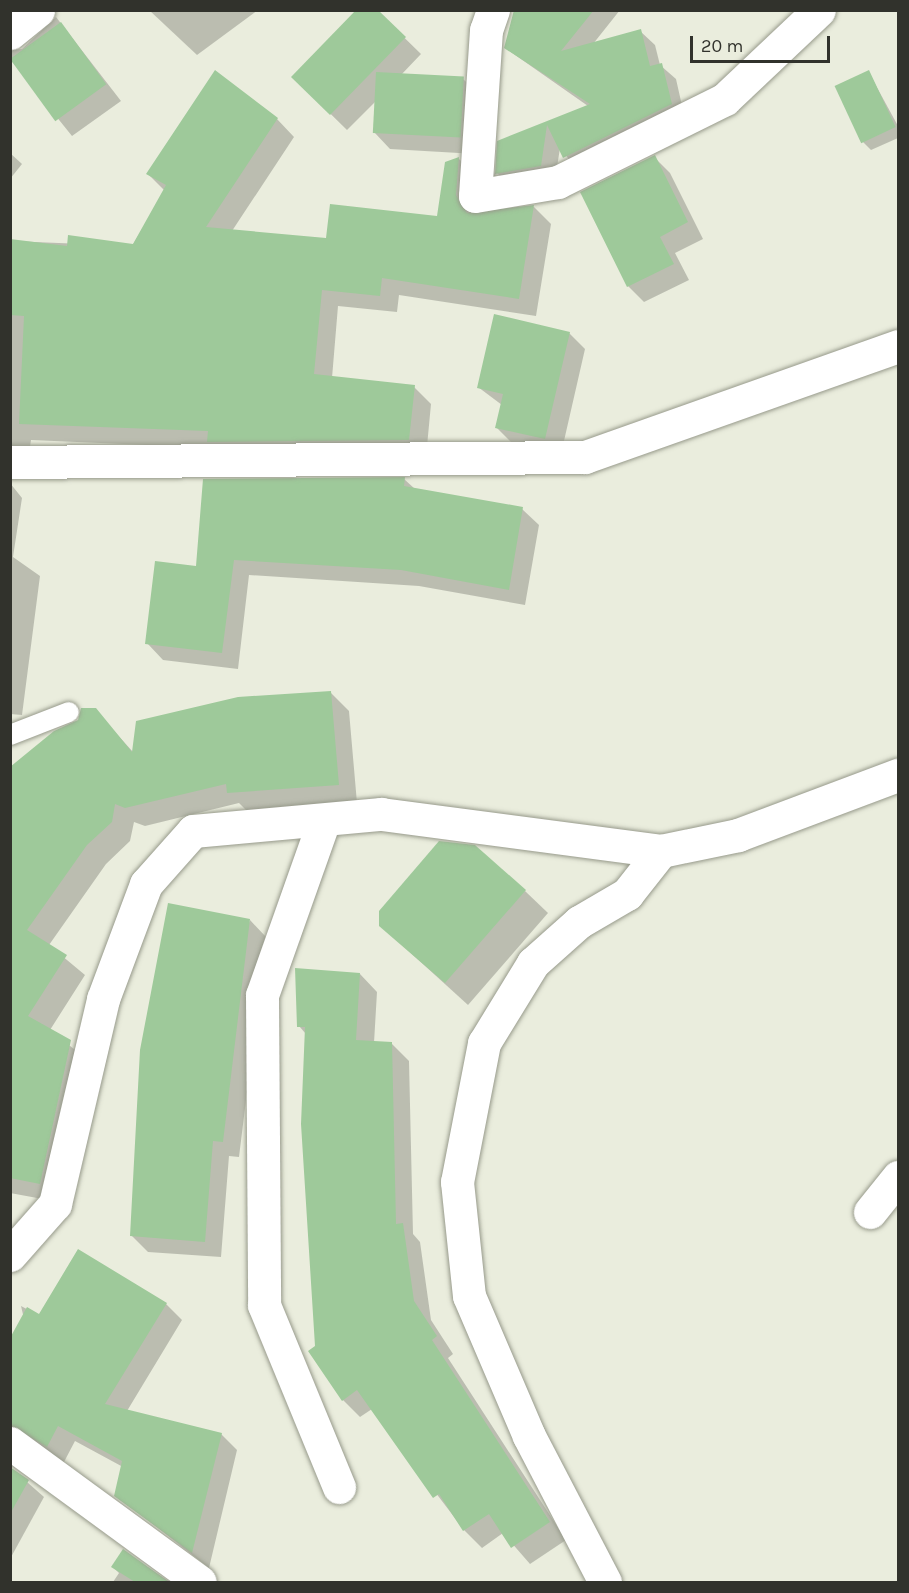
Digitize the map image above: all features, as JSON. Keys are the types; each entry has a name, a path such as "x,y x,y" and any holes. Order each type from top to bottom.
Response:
{"street":[{"path":"10,33 38,10"},
{"path":"493,10 486,30 475,196 558,182 725,99 819,10"},
{"path":"10,462 585,457 898,346"},
{"path":"10,1255 55,1204 103,999 146,884 193,831 323,823 381,814 661,851 738,835 898,775"},
{"path":"323,823 262,995 264,1305 339,1487"},
{"path":"605,1582 529,1436 469,1296 457,1182 484,1043 533,963 579,922 627,894 661,851"},
{"path":"870,1212 898,1177"},
{"path":"10,1443 200,1582"}],"lane":[{"path":"10,735 69,712"}],"building":[{"path":"356,10 378,10 406,37 330,115 291,77"},
{"path":"514,10 594,10 561,51 641,29 650,66 662,63 672,104 563,158 547,125 541,166 495,174 497,141 590,104 504,48"},
{"path":"61,22 106,84 55,121 10,59"},
{"path":"215,70 278,118 206,227 326,238 330,204 437,216 445,162 459,157 456,195 467,213 534,205 519,299 382,278 380,296 322,290 314,374 415,385 409,440 207,442 208,431 19,424 24,316 10,315 10,239 67,246 68,235 133,244 166,185 146,174"},
{"path":"869,70 896,127 861,143 835,86"},
{"path":"376,72 464,77 461,138 373,133"},
{"path":"655,155 688,222 660,237 674,264 627,287 580,192"},
{"path":"494,314 570,332 545,439 495,428 503,394 477,388"},
{"path":"405,477 404,486 523,507 509,590 401,570 234,560 222,653 145,644 155,561 196,566 203,479"},
{"path":"331,691 339,785 227,793 226,784 125,808 115,804 112,822 87,845 27,930 67,955 28,1016 71,1040 40,1184 10,1178 10,767 54,731 78,720 81,708 96,708 132,752 136,721 238,697"},
{"path":"439,841 475,845 526,890 445,983 379,926 379,911"},
{"path":"168,903 250,919 223,1142 213,1141 205,1242 130,1236 140,1050"},
{"path":"295,968 360,973 356,1040 392,1042 396,1224 403,1223 414,1301 437,1336 432,1340 550,1522 511,1548 489,1514 463,1531 439,1494 433,1498 357,1390 342,1401 308,1351 315,1346 301,1124 305,1027 297,1027"},
{"path":"78,1249 167,1303 105,1404 222,1433 192,1553 114,1496 122,1461 58,1426 47,1447 10,1425 10,1338 27,1307 39,1314"},
{"path":"10,1467 29,1480 10,1514"},
{"path":"123,1549 169,1582 135,1582 111,1567"}]}
